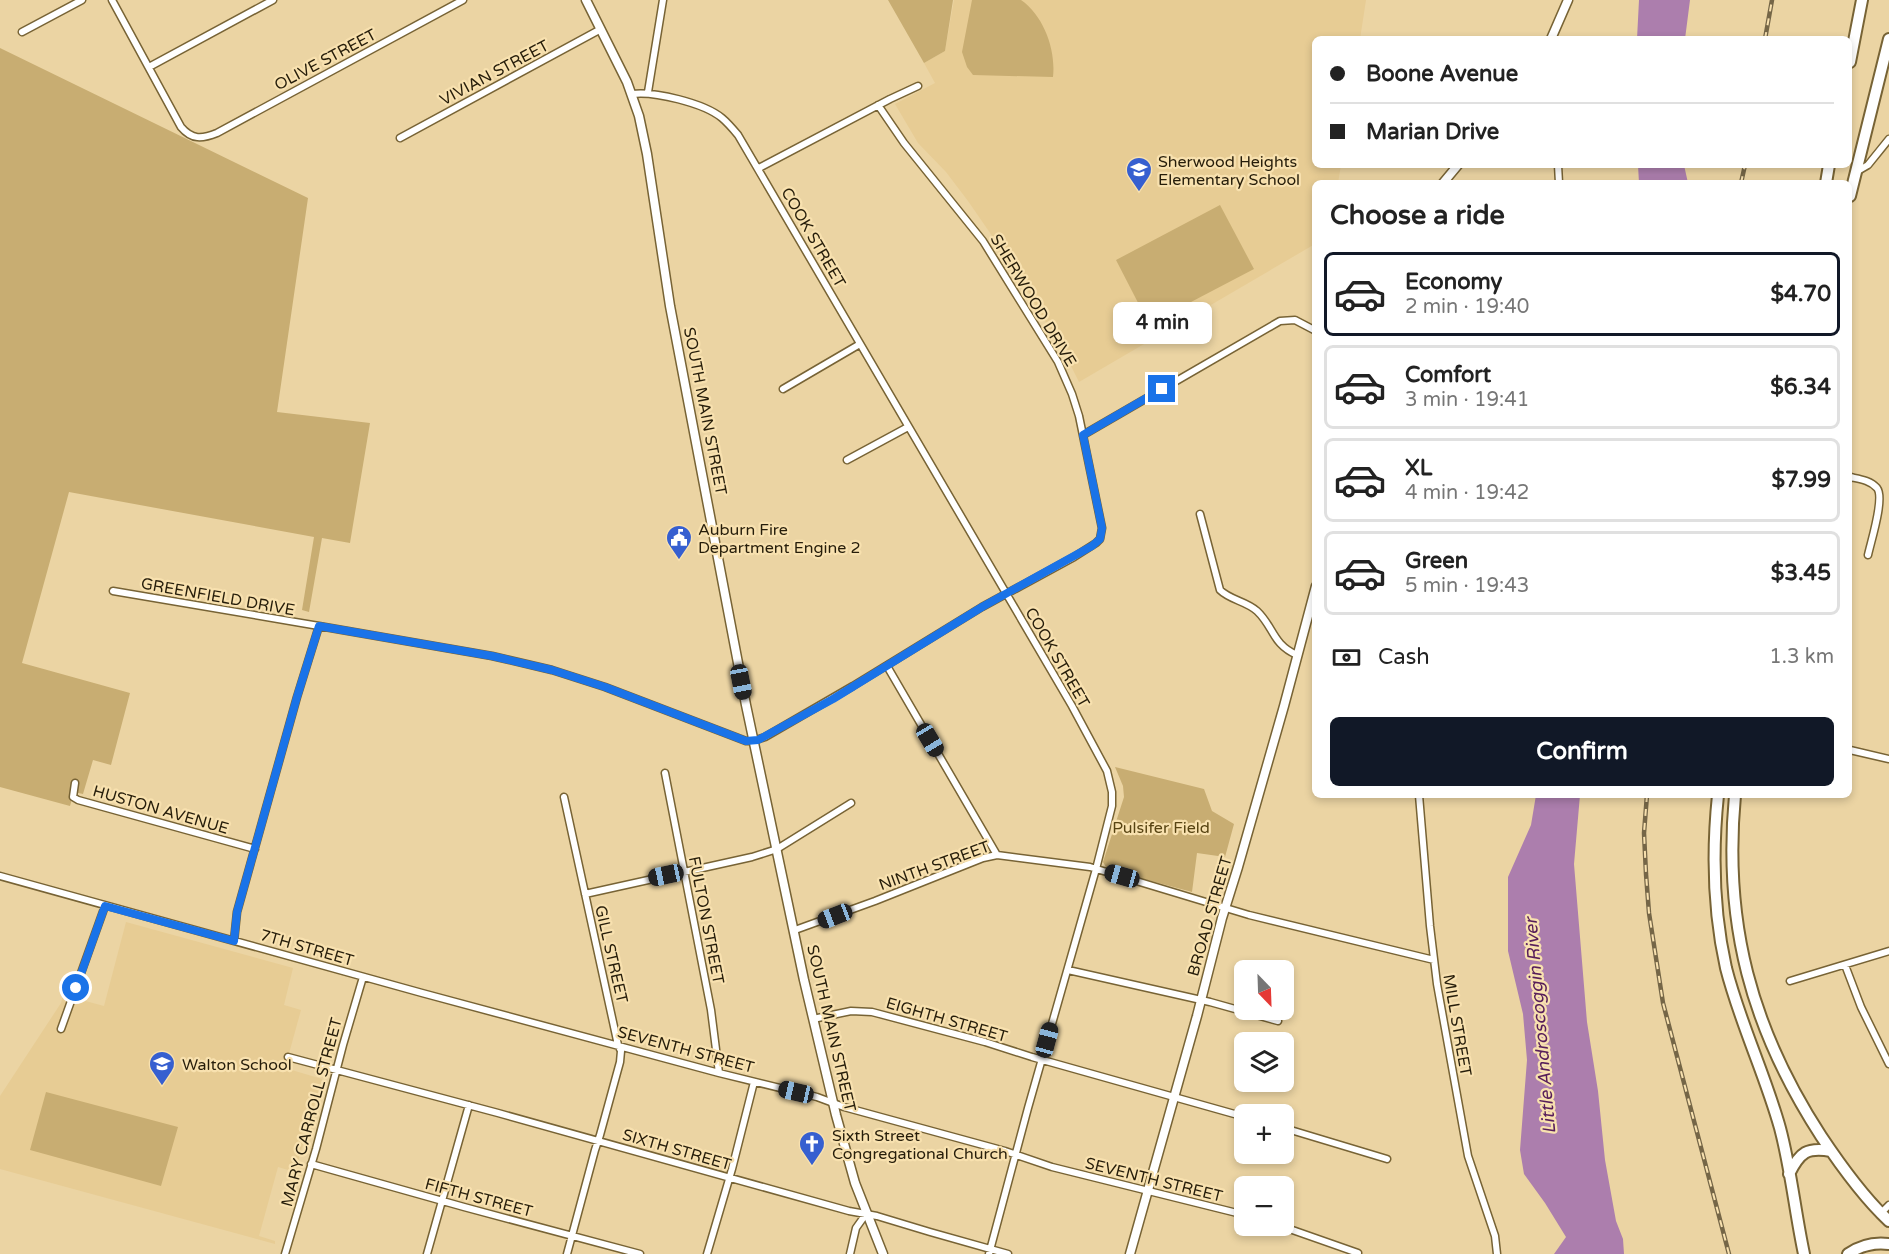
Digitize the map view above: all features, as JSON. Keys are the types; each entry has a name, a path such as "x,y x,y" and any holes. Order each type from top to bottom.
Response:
{"highway":[{"path":"1852,52 1862,0"},
{"path":"1852,186 1889,39"},
{"path":"1718,798 1714,862 1717,917 1727,969 1780,1129 1804,1254"},
{"path":"1735,798 1732,879 1737,926 1745,967 1765,1028 1783,1071 1806,1112 1858,1187 1885,1217"},
{"path":"1789,1174 1797,1158 1810,1150 1831,1151"},
{"path":"1848,1254 1866,1245 1889,1244"}],"street":[{"path":"22,32 82,0"},
{"path":"112,0 148,67 273,0"},
{"name":"OLIVE STREET","path":"148,67 181,128 191,136 204,138 463,0"},
{"name":"SOUTH MAIN STREET","path":"586,0 632,94 639,116 670,306 753,741 833,1103 855,1183 884,1254"},
{"path":"648,92 663,0"},
{"path":"1552,36 1568,0"},
{"name":"VIVIAN STREET","path":"400,138 601,29"},
{"path":"759,168 918,86"},
{"name":"COOK STREET","path":"632,94 648,92 696,105 722,118 738,135 1006,594 1098,754 1111,782 1112,806 1096,869 990,1252"},
{"name":"SHERWOOD DRIVE","path":"879,105 904,143 983,241 1042,334 1066,378 1079,416 1102,528 1100,539 1083,552 1006,594"},
{"path":"1855,172 1868,165 1889,139"},
{"path":"1446,180 1456,168"},
{"path":"1083,435 1280,321 1296,320 1312,329"},
{"path":"783,389 860,344"},
{"path":"847,460 908,427"},
{"path":"1852,478 1868,482 1879,492 1880,502 1868,555"},
{"path":"1200,514 1220,590 1225,595 1252,607 1266,622 1280,645 1297,656"},
{"name":"GREENFIELD DRIVE","path":"113,591 492,656 552,670 605,687 746,741 753,741"},
{"path":"753,741 803,716 1006,594"},
{"name":"BROAD STREET","path":"1130,1254 1312,600"},
{"path":"1306,622 1312,624"},
{"path":"234,941 237,912 319,626"},
{"path":"887,666 998,855"},
{"path":"1852,750 1889,759"},
{"name":"FULTON STREET","path":"664,773 711,1010 720,1072"},
{"name":"HUSTON AVENUE","path":"75,783 73,797 78,800 255,849"},
{"name":"GILL STREET","path":"564,797 621,1051 620,1062 567,1254"},
{"name":"MILL STREET","path":"1419,798 1434,960 1468,1156 1495,1236 1497,1254"},
{"path":"585,894 752,857 777,849 851,803"},
{"name":"NINTH STREET","path":"795,930 982,858 998,855 1096,869 1225,908 1434,960"},
{"name":"7TH STREET","path":"0,876 363,977"},
{"path":"61,1029 105,906"},
{"path":"1791,981 1889,951"},
{"path":"1845,965 1861,1007 1889,1064"},
{"path":"1068,970 1278,1021"},
{"name":"SEVENTH STREET","path":"363,977 754,1082 817,1096 833,1103 1052,1167 1234,1212"},
{"name":"MARY CARROLL STREET","path":"285,1254 363,977"},
{"name":"EIGHTH STREET","path":"813,1019 851,1011 872,1012 1234,1114"},
{"name":"SIXTH STREET","path":"288,1057 866,1214 990,1252 1008,1254"},
{"path":"707,1254 730,1178 754,1082"},
{"path":"427,1254 469,1105"},
{"path":"1294,1131 1387,1159"},
{"name":"FIFTH STREET","path":"311,1164 640,1254"},
{"path":"1885,1217 1889,1205"},
{"path":"850,1254 856,1228 866,1214"},
{"path":"1294,1231 1358,1253"}],"shaded area":[{"name":"Sherwood Heights Elementary School","path":"954,0 1366,0 1360,36 1312,36 1312,168 1340,168 1338,180 1312,180 1312,246 1079,382 1015,269 946,172 918,143 895,104 935,83 924,63 945,51"},
{"name":"Walton School","path":"126,922 293,968 284,1005 301,1010 285,1068 322,1079 295,1172 278,1167 259,1236 275,1241 275,1244 0,1169 0,1096 61,1003 63,995 104,1006"}],"green space":[{"path":"888,0 953,0 945,51 924,63"},
{"path":"972,0 1021,0 1029,7 1047,34 1052,56 1053,77 973,75 967,67 962,52"},
{"path":"0,48 308,198 277,412 370,423 350,543 322,538 309,612 302,610 314,537 69,492 22,663 130,693 111,765 93,760 83,794 74,792 70,806 0,787"},
{"path":"1220,205 1254,269 1149,324 1116,260"},
{"name":"Pulsifer Field","path":"1115,767 1204,789 1212,811 1234,824 1225,857 1197,853 1192,892 1107,869 1103,862 1124,797 1123,786"},
{"path":"46,1092 178,1127 161,1186 30,1150"}],"water":[{"path":"1639,0 1690,0 1685,36 1637,36"},
{"path":"1638,168 1685,168 1687,180 1639,180"},
{"name":"Little Androscoggin River","path":"1536,798 1580,798 1574,864 1587,1022 1598,1091 1605,1160 1616,1221 1623,1239 1624,1254 1554,1254 1566,1237 1524,1174 1520,1150 1527,1060 1523,1014 1508,951 1508,877 1531,825"}],"railway":[{"path":"1766,36 1772,0"},
{"path":"1742,180 1744,168"},
{"path":"1647,798 1644,833 1649,913 1663,1003 1729,1254"}],"place":[{"name":"Sherwood Heights Elementary School","path":"1139,193"},
{"name":"Auburn Fire Department Engine 2","path":"679,561"},
{"name":"Walton School","path":"162,1087"},
{"name":"Sixth Street Congregational Church","path":"812,1167"}],"route":[{"path":"76,988 105,906 234,941 237,912 319,626 492,656 552,670 605,687 746,741 758,740 833,699 982,607 1096,543 1100,539 1102,528 1083,435 1162,389"}]}
